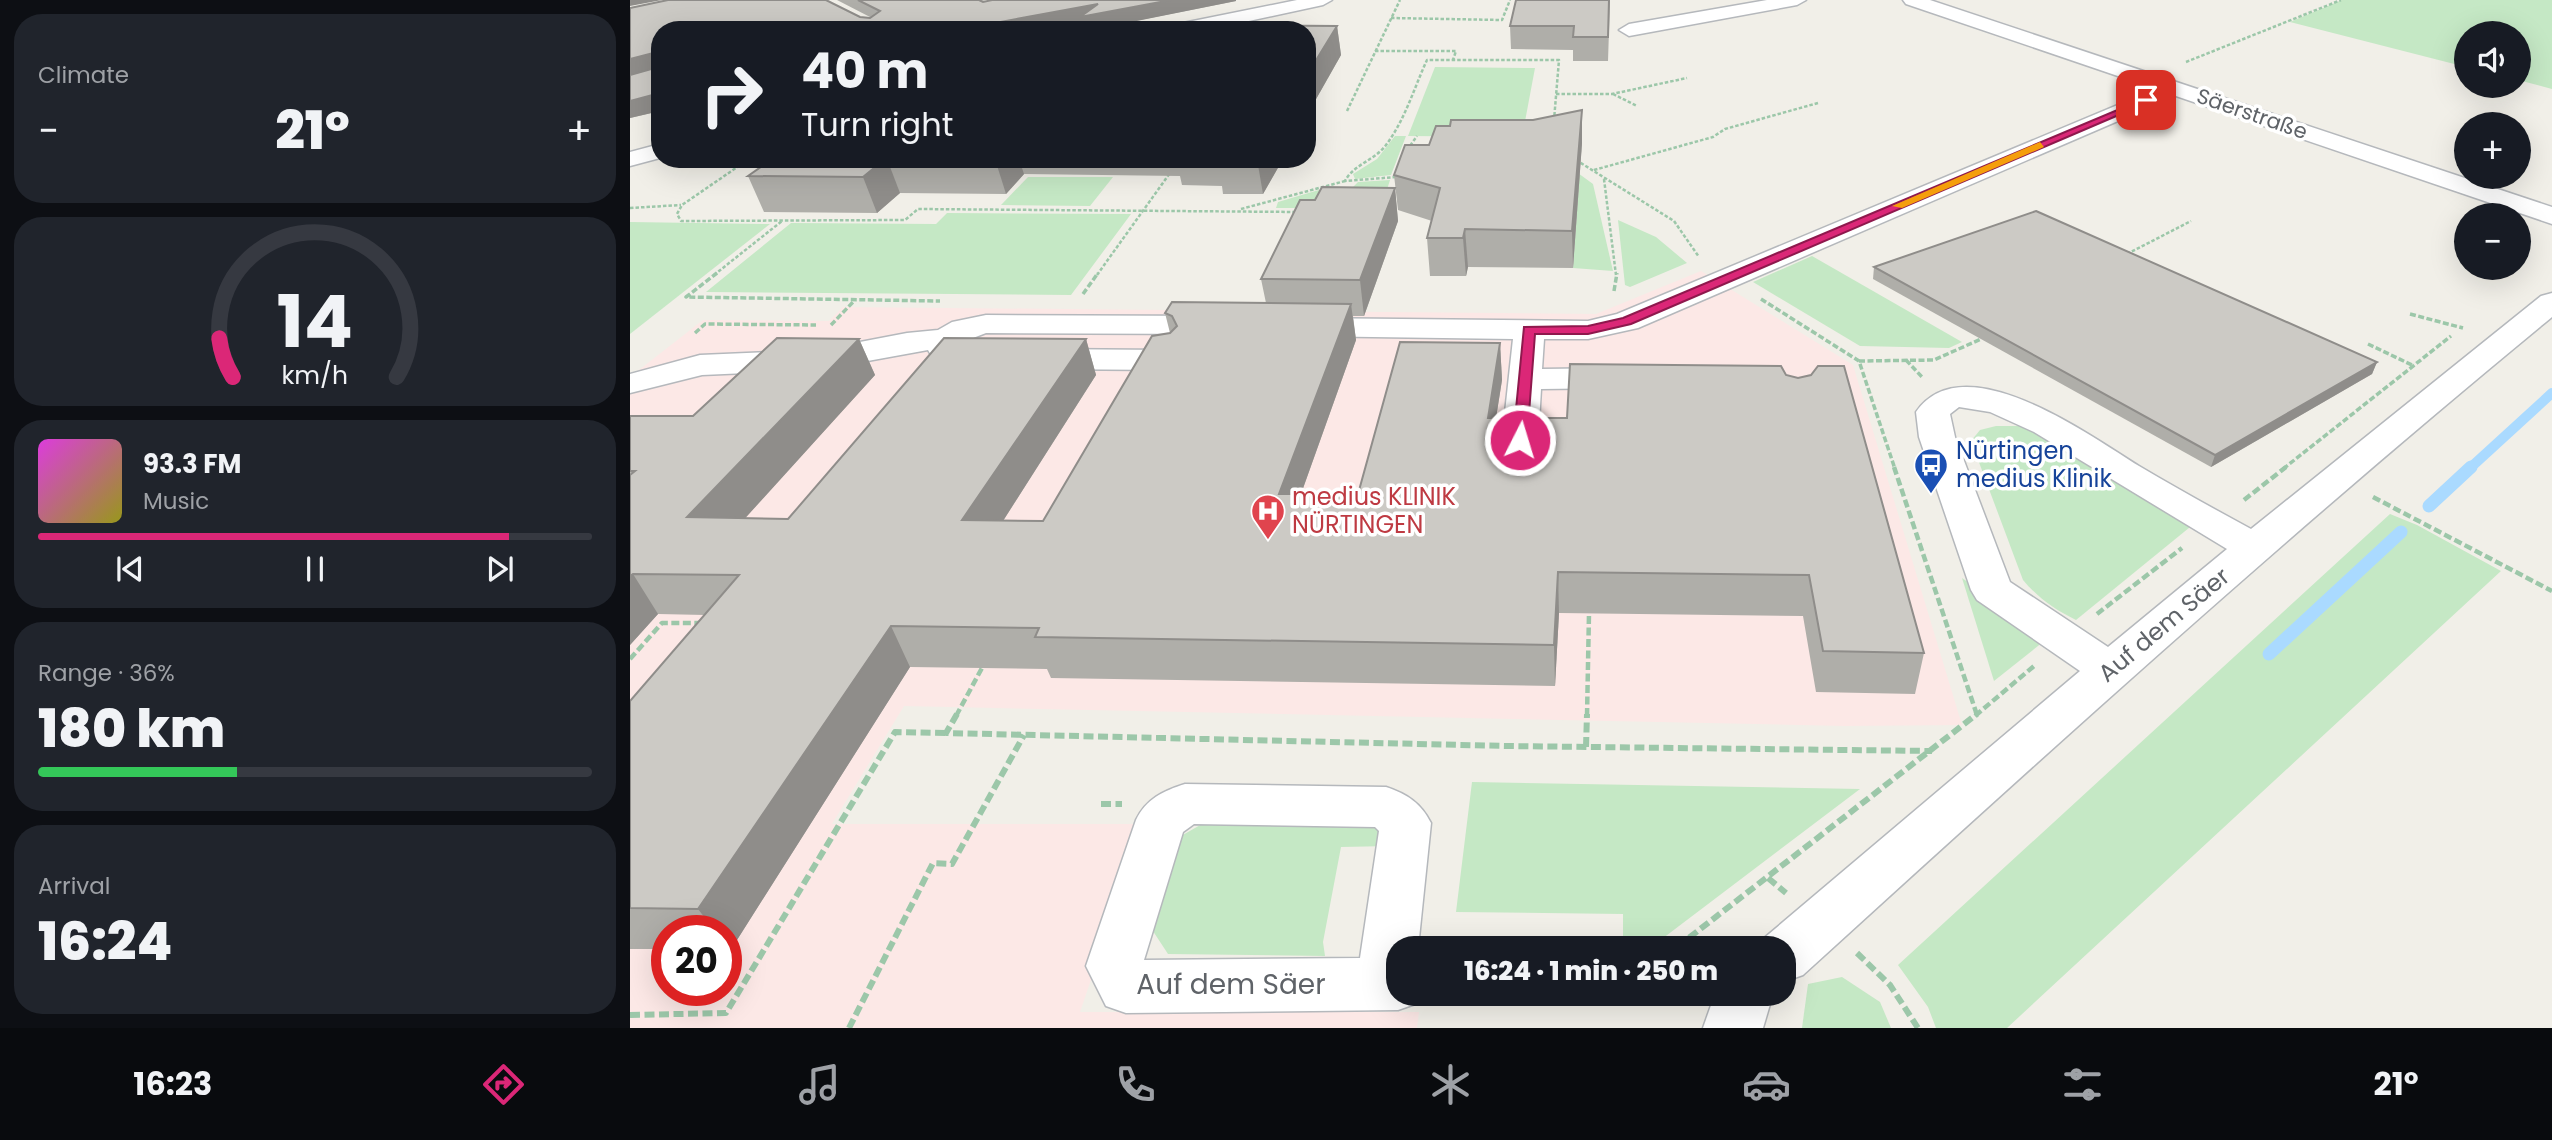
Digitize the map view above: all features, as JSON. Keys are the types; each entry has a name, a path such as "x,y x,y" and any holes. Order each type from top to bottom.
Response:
{"street":[{"path":"1222,21 1323,0"},
{"path":"1629,30 1797,0"},
{"name":"Säerstraße","path":"1912,0 2552,216"},
{"path":"632,384 700,365 818,360 907,342 945,339 963,330 986,324 1588,330 1627,321 1725,277 2178,88"},
{"path":"630,159 651,153"},
{"name":"Auf dem Säer","path":"1802,940 2110,670 2450,383 2552,302"},
{"path":"1520,440 1529,330"},
{"path":"945,339 944,351 958,358 1167,360"},
{"path":"1525,379 1650,378"},
{"path":"2110,670 1992,590 1937,437 1933,412 1944,401 1959,397 1974,398 1996,403 2038,421 2256,548"},
{"name":"Auf dem Säer","path":"1185,804 1387,807 1406,823 1391,984 1126,987 1114,966 1161,820 1185,804"},
{"path":"1733,1028 1740,1006"}],"path":[{"path":"1347,111 1400,0"},
{"path":"1391,18 1502,20 1510,0"},
{"path":"2146,78 2341,0"},
{"path":"1376,51 1456,51 1453,60"},
{"path":"1345,181 1348,173 1374,158 1393,134 1427,60 1559,60 1553,128"},
{"path":"1556,94 1612,94 1687,78"},
{"path":"1612,94 1637,106"},
{"path":"1593,170 1713,137 1725,129 1818,103"},
{"path":"1405,156 1416,136"},
{"path":"1409,145 1423,145"},
{"path":"1572,158 1674,221 1703,262 1859,361 1934,360 1981,339"},
{"path":"1392,189 1400,167"},
{"path":"736,168 682,205 677,214 681,221 905,220 918,209 1303,212"},
{"path":"1061,323 1173,168"},
{"path":"1237,211 1345,181 1396,177"},
{"path":"1604,178 1617,271 1613,298"},
{"path":"630,208 682,205"},
{"path":"2116,259 2191,221"},
{"path":"2410,314 2437,319 2461,328"},
{"path":"2368,344 2450,383"},
{"path":"1859,361 1977,715"},
{"path":"2339,479 2552,591"},
{"path":"1586,747 1589,613"},
{"path":"630,659 662,623 703,624"},
{"path":"946,733 982,668"},
{"path":"630,1015 726,1013 895,732 1586,747 1931,751"},
{"path":"849,1028 933,863 952,864 1024,735"},
{"path":"1802,940 1889,985 1918,1028"}],"shaded area":[{"name":"medius KLINIK NÜRTINGEN","path":"1701,271 1853,365 1962,725 1845,726 904,706 832,824 1144,824 1080,1012 1419,1012 1417,1028 630,1028 630,377 703,320 829,321 843,307 1596,314"}],"green space":[{"path":"2342,0 2552,0 2552,89 2531,83 2531,21 2454,21 2454,64 2290,22"},
{"path":"1435,67 1535,68 1522,137 1408,136"},
{"path":"1395,136 1406,136 1391,175 1355,179 1353,174 1377,159"},
{"path":"1534,141 1593,184 1613,271 1573,268 1579,182"},
{"path":"1028,177 1113,177 1090,206 1001,205"},
{"path":"1390,180 1384,199 1333,208 1276,208 1278,202 1329,187 1352,188 1358,182"},
{"path":"947,213 1131,214 1071,295 706,292 791,223 936,224"},
{"path":"1618,220 1656,237 1687,263 1630,287 1625,285"},
{"path":"630,222 770,224 630,334"},
{"path":"1812,256 1962,342 1949,348 1860,346 1753,282"},
{"path":"1996,426 2020,426 2041,431 2195,523 2076,620 2047,603 2023,580 1971,441 1980,430"},
{"path":"2390,514 2417,525 2501,571 2007,1028 1936,1028 1928,1007 1898,965"},
{"path":"1962,578 2048,638 1994,681"},
{"path":"1472,782 1860,789 1666,936 1623,936 1623,914 1456,912"},
{"path":"1216,816 1371,820 1390,846 1341,847 1323,942 1325,956 1168,954 1149,925 1181,836"},
{"path":"1842,977 1880,1002 1891,1028 1802,1028 1808,984"}],"building":[{"path":"668,0 826,0 860,17 870,18 880,11 858,0 1171,0 1080,17 1098,4 1006,21 651,21 651,54 630,59 630,8"},
{"path":"1516,0 1609,0 1608,37 1573,37 1574,26 1510,26"},
{"path":"1316,26 1337,26 1316,60"},
{"path":"651,69 651,95 630,101 630,75"},
{"path":"1582,110 1572,231 1465,229 1463,238 1427,238 1440,188 1394,175 1405,145 1429,145 1436,126 1450,126 1451,120 1533,120"},
{"path":"759,168 874,168 863,177 748,176"},
{"path":"1322,187 1395,188 1360,280 1261,279 1300,200 1315,200"},
{"path":"2036,211 2377,362 2215,455 1874,267"},
{"path":"1172,302 1351,304 1279,494 1358,494 1400,342 1500,343 1488,418 1567,418 1570,364 1781,366 1786,375 1798,378 1811,375 1818,366 1844,366 1924,653 1823,651 1809,575 1558,572 1554,645 1035,637 1039,628 891,626 698,909 630,908 630,701 739,575 630,576 630,475 635,471 630,471 630,416 693,416 777,338 859,339 687,517 788,519 944,338 1086,339 962,520 1043,521 1152,336 1170,333 1177,326 1172,316 1165,313"}],"waterway":[{"path":"2469,469 2552,393"},
{"path":"2429,506 2471,467"},
{"path":"2269,654 2401,532"}],"slow traffic":[{"path":"1898,206 2040,145"}],"place":[{"name":"Nürtingen medius Klinik","path":"1931,495"},
{"name":"medius KLINIK NÜRTINGEN","path":"1268,541"}],"route":[{"path":"1520,440 1529,330 1588,330 1627,321 2146,100"}]}
